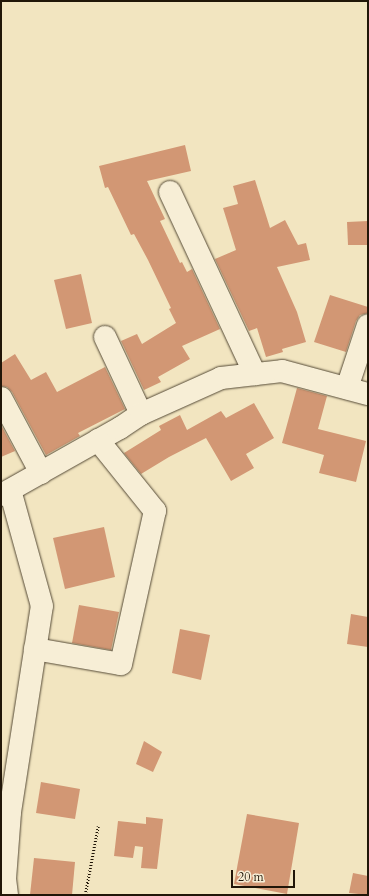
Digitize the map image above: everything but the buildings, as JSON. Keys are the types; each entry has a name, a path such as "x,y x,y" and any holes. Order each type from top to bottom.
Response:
{"street":[{"path":"170,192 255,374"},
{"path":"347,388 368,325"},
{"path":"105,337 141,414"},
{"path":"7,895 5,879 10,812 42,606 5,492 120,428 141,414 221,378 282,371 368,394"},
{"path":"1,398 41,473"},
{"path":"35,649 121,664 155,511 98,440"}],"path":[{"path":"85,895 98,826"}]}
